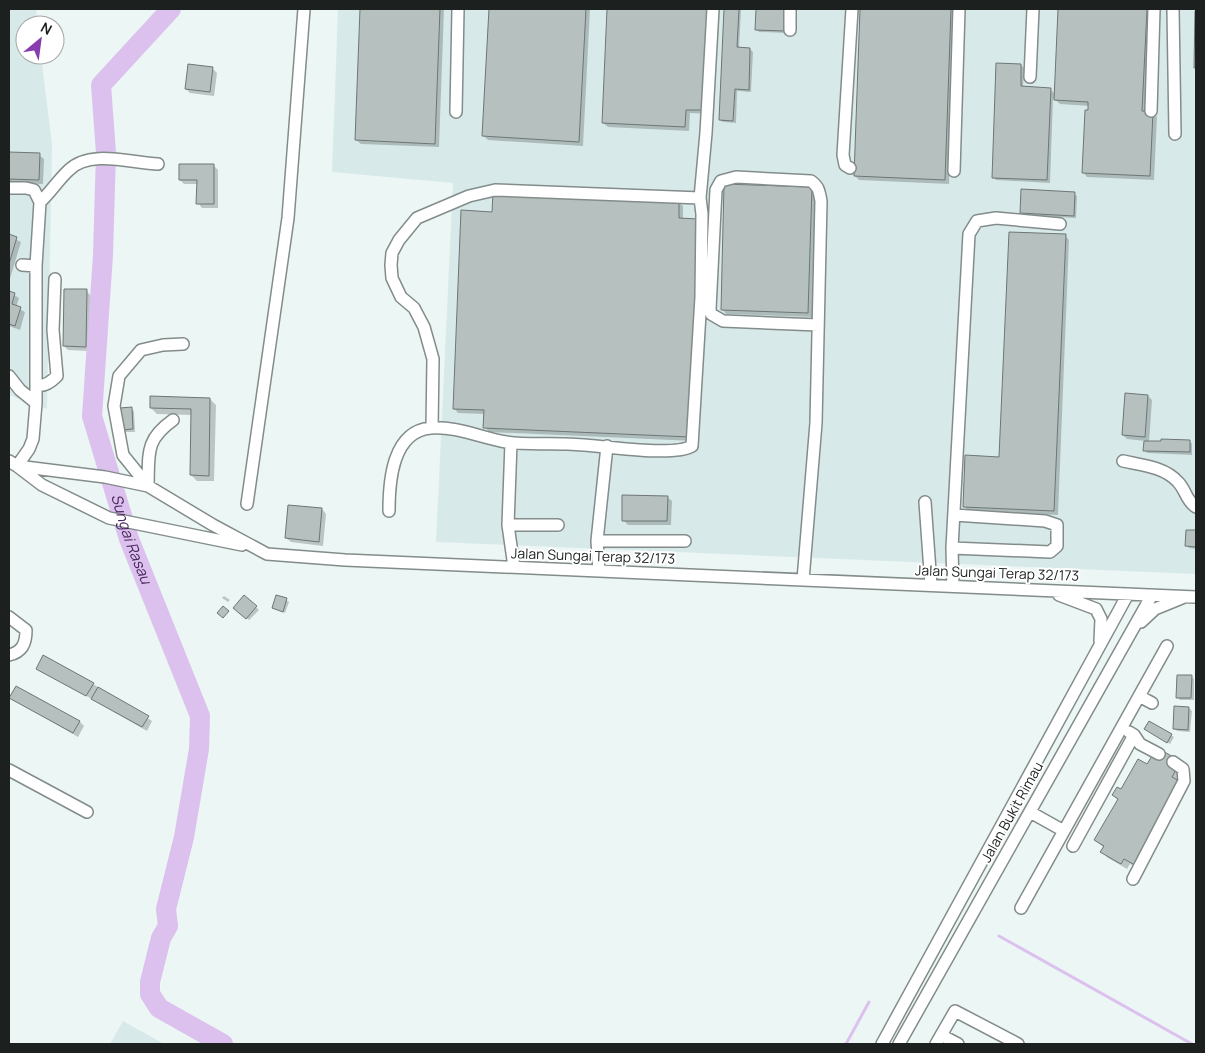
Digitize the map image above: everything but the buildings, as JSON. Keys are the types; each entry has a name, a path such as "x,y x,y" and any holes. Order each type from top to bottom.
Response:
{"street":[{"path":"247,504 288,218 304,9"},
{"path":"456,112 458,9"},
{"path":"389,511 390,481 401,446 408,438 420,431 432,428 468,433 511,443 607,446 674,451 688,449 694,442 701,297 702,214 700,198 712,9"},
{"path":"790,9 790,30"},
{"path":"850,168 844,165 843,155 852,9"},
{"path":"954,171 959,9"},
{"path":"1030,77 1033,9"},
{"path":"1151,111 1154,9"},
{"path":"1173,9 1175,134"},
{"path":"40,202 77,164 89,160 158,164"},
{"path":"802,580 816,423 821,201 818,186 811,181 784,178 736,177 720,181 716,190 711,314 723,321 818,325"},
{"path":"9,188 34,190 40,202 36,266 36,403 33,439 29,449 13,464 42,485 109,518 251,547"},
{"path":"432,428 433,359 424,327 414,308 401,296 392,278 391,265 392,253 399,240 417,218 469,196 494,190 700,198"},
{"path":"952,586 952,548 969,234 977,221 996,218 1060,224"},
{"path":"22,265 36,266"},
{"path":"36,385 40,386 52,381 57,376 53,330 55,279"},
{"path":"148,486 123,455 114,406 119,376 141,350 163,345 183,344"},
{"path":"9,376 20,390 36,403"},
{"path":"148,486 151,443 158,431 173,420"},
{"path":"511,443 508,525 514,567"},
{"path":"599,571 597,542 607,446"},
{"path":"1123,460 1168,472 1180,483 1190,503 1196,507"},
{"name":"Jalan Sungai Terap 32/173","path":"13,464 105,477 148,486 251,547 267,554 599,571 1191,596"},
{"path":"925,502 931,585"},
{"path":"952,548 1050,552 1057,546 1057,525 1045,521 954,515"},
{"path":"508,525 558,525"},
{"path":"597,542 685,541"},
{"path":"1043,590 1096,608 1101,619 1099,648"},
{"name":"Jalan Bukit Rimau","path":"882,1044 1003,819 1128,594"},
{"name":"Jalan Bukit Rimau","path":"899,1044 1152,595"},
{"path":"1118,654 1149,613 1191,596"},
{"path":"9,617 26,630 22,649 9,656"},
{"path":"1021,908 1167,646"},
{"path":"1139,696 1152,703"},
{"path":"1122,728 1134,735 1140,744 1159,754"},
{"path":"1072,846 1134,735"},
{"path":"1133,879 1181,790 1184,781 1183,769 1173,762"},
{"path":"9,770 87,812"},
{"path":"1030,812 1064,831"},
{"path":"958,1044 939,1040 955,1011 1018,1044"}],"shaded area":[{"path":"9,9 36,9 37,15 15,15 15,65 42,65 52,145 47,409 9,395"},
{"path":"338,9 1196,9 1196,574 436,542 453,183 332,172"},
{"path":"123,1021 164,1044 110,1044"}],"waterway":[{"name":"Sungai Rasau","path":"171,9 101,85 106,153 103,255 92,416 129,539 200,716 199,749 184,837 166,909 168,926 161,938 150,982 150,994 159,1008 223,1044"},
{"path":"999,936 1192,1044"},
{"path":"846,1044 869,1002"}]}
